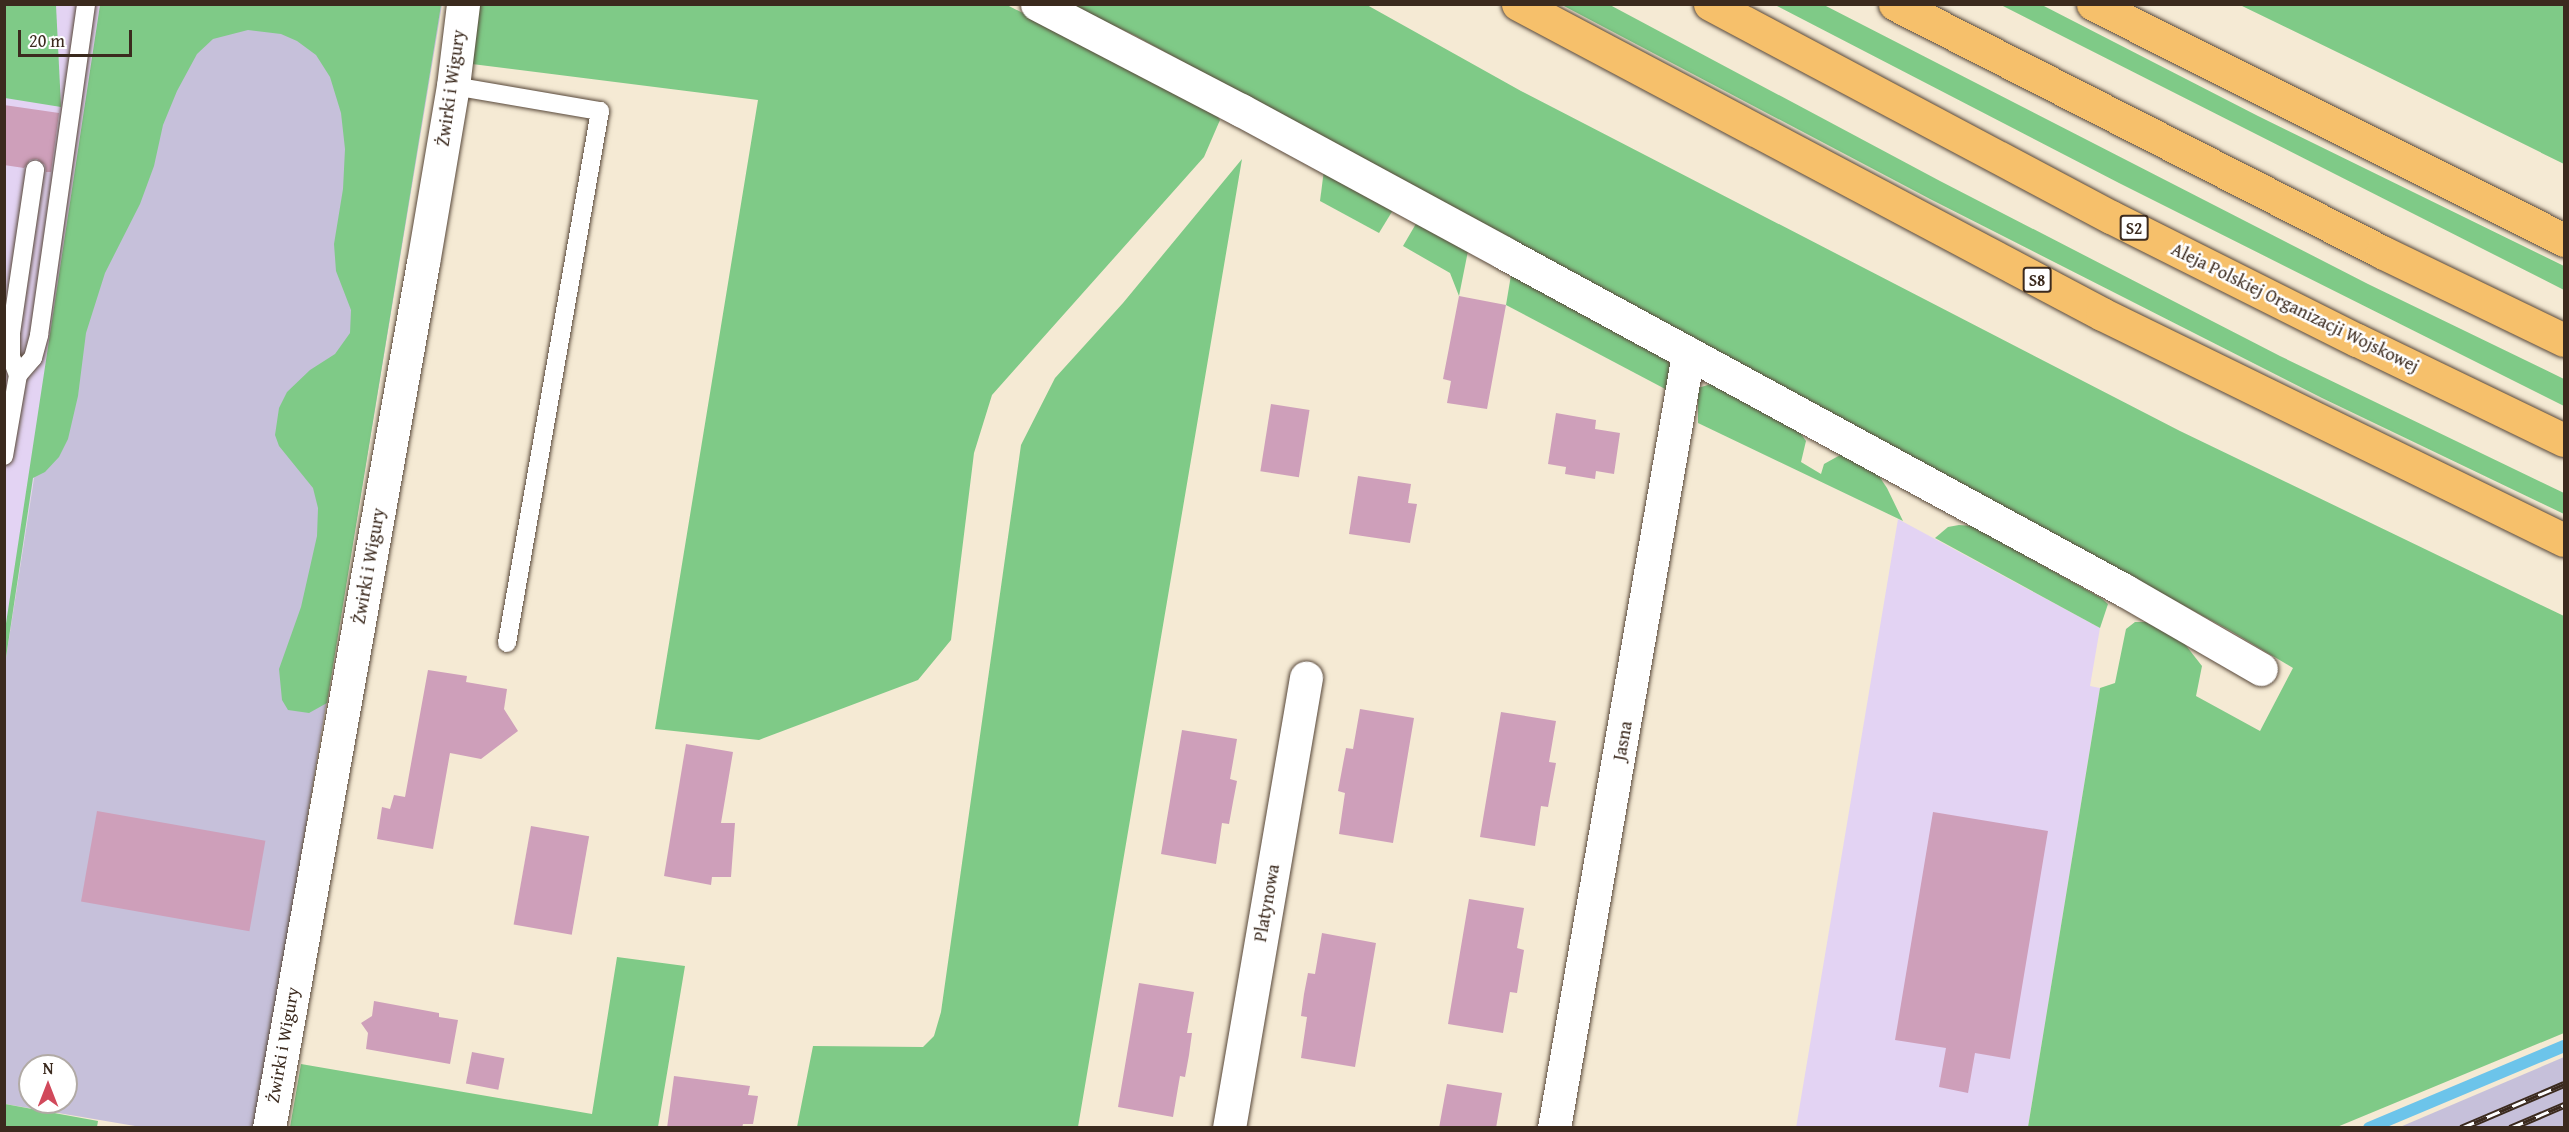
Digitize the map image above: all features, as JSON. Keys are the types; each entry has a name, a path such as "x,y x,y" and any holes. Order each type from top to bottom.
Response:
{"highway":[{"name":"S8","path":"1518,4 2102,314 2565,540"},
{"name":"Aleja Polskiej Organizacji Wojskowej","path":"1710,4 2111,217 2357,340 2565,440"},
{"path":"1895,4 2382,252 2565,340"},
{"path":"2092,4 2176,48 2565,240"},
{"path":"2109,4 2176,48"}],"street":[{"name":"Żwirki i Wigury","path":"269,1128 453,86 463,4"},
{"path":"1037,4 1241,110 2124,591 2261,669"},
{"name":"Jasna","path":"1554,1128 1688,354"},
{"name":"Platynowa","path":"1229,1128 1306,678"}],"lane":[{"path":"18,375 33,358 39,335 86,4"},
{"path":"453,86 600,111 507,643"},
{"path":"4,456 18,375 11,357 11,333 35,170"}],"shaded area":[{"path":"5,5 108,5 5,664"},
{"path":"108,5 442,5 256,1127 141,1127 64,1114 78,1114 78,1054 18,1054 18,1106 5,1104 5,664"},
{"path":"1898,519 2100,628 2090,686 2100,688 2028,1127 1796,1128"},
{"path":"2564,1057 2564,1127 2400,1127"}],"green space":[{"path":"4,5 56,5 61,107 5,98"},
{"path":"100,5 441,5 327,703 309,713 288,710 282,700 279,669 301,607 317,536 318,508 313,488 279,446 275,435 279,408 287,392 310,370 335,354 350,333 351,310 336,271 334,244 343,189 345,149 341,113 330,77 316,55 297,41 281,34 248,30 213,39 197,54 177,91 163,125 154,166 140,204 105,273 86,333 78,396 68,439 59,457 45,472 33,478 5,664 5,630"},
{"path":"478,5 1007,5 1214,111 1220,120 1204,157 992,395 974,453 951,640 918,680 759,740 655,729 758,100 472,64"},
{"path":"1069,5 1367,5 1521,91 2180,431 2564,616 2564,1033 2337,1127 2028,1127 2100,688 2115,683 2126,629 2135,622 2146,622 2184,643 2202,666 2196,696 2260,731 2293,668 2229,630 1134,35"},
{"path":"1562,5 1610,5 1940,181 2280,356 2564,493 2564,514 2322,398 1930,199"},
{"path":"1775,5 1824,5 2368,284 2564,379 2564,406 2119,183"},
{"path":"2001,5 2042,5 2258,116 2564,266 2564,290"},
{"path":"2240,5 2564,5 2564,164 2374,70"},
{"path":"1242,159 1078,1127 797,1127 813,1046 923,1047 934,1036 941,1012 1021,445 1055,378 1123,303"},
{"path":"1324,170 1393,210 1379,233 1320,201"},
{"path":"1417,222 1468,251 1459,296 1450,273 1403,246"},
{"path":"1511,275 1667,360 1671,365 1669,391 1506,305"},
{"path":"1711,384 1797,428 1806,441 1801,462 1821,474 1824,464 1842,454 1875,470 1887,488 1903,521 1698,423 1698,388"},
{"path":"1973,526 2101,598 2108,604 2100,628 1935,538 1948,527"},
{"path":"617,957 685,966 658,1127 290,1127 301,1064 592,1114"},
{"path":"5,1104 18,1106 18,1114 60,1114 98,1121 97,1127 5,1127"}],"building":[{"path":"4,105 59,113 51,172 46,172 45,165 37,159 30,160 24,168 4,165"},
{"path":"1459,296 1506,305 1487,409 1447,403 1451,381 1443,379"},
{"path":"1271,404 1310,410 1299,477 1260,471"},
{"path":"1556,413 1596,420 1595,429 1620,433 1614,474 1596,471 1595,479 1565,474 1566,467 1548,464"},
{"path":"1358,476 1411,484 1408,503 1417,504 1410,543 1349,534"},
{"path":"428,670 467,676 466,682 507,689 504,709 518,731 481,759 450,753 433,849 377,839 382,807 390,809 394,795 405,797"},
{"path":"1360,709 1414,718 1393,843 1339,834 1345,793 1338,791 1346,748 1353,749"},
{"path":"1501,712 1556,721 1549,762 1556,763 1548,807 1541,806 1535,846 1480,837"},
{"path":"1182,730 1237,739 1230,779 1237,781 1229,824 1222,823 1216,864 1161,854"},
{"path":"686,744 733,752 721,823 735,823 731,877 712,877 711,885 664,876"},
{"path":"97,811 265,841 249,931 81,902"},
{"path":"1933,812 2048,831 2010,1059 1975,1053 1968,1093 1939,1087 1946,1048 1895,1040"},
{"path":"531,826 589,836 572,935 514,924"},
{"path":"1469,899 1524,908 1517,948 1524,950 1517,993 1510,992 1503,1033 1448,1024"},
{"path":"1322,933 1376,943 1355,1067 1301,1058 1307,1017 1301,1016 1304,994 1308,973 1315,974"},
{"path":"1139,983 1194,992 1187,1033 1192,1033 1189,1055 1185,1077 1180,1076 1173,1117 1118,1107"},
{"path":"374,1001 439,1013 439,1017 458,1020 450,1064 366,1049 368,1033 361,1023 372,1016"},
{"path":"472,1052 504,1058 498,1090 466,1083"},
{"path":"674,1076 750,1086 748,1095 758,1096 753,1124 743,1124 742,1128 667,1128"},
{"path":"1447,1084 1502,1093 1496,1128 1439,1128"}],"waterway":[{"path":"2369,1128 2564,1046"}],"railway":[{"path":"2461,1128 2564,1084"},
{"path":"2510,1128 2564,1105"}]}
